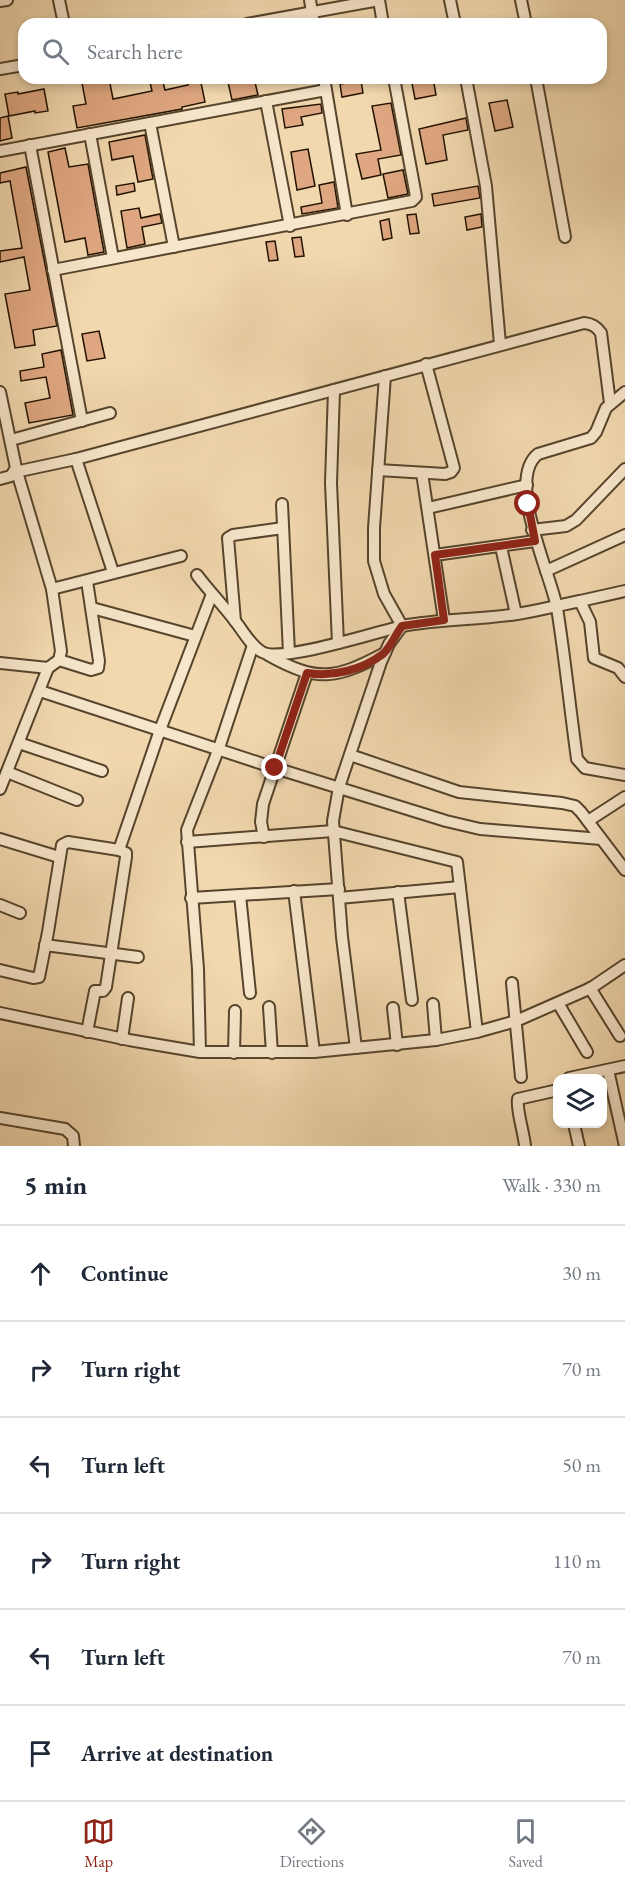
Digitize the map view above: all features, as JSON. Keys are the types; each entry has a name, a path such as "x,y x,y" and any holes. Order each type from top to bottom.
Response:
{"street":[{"path":"0,1 7,0"},
{"path":"59,0 63,18"},
{"path":"310,0 313,18"},
{"path":"280,18 379,0 382,18"},
{"path":"450,0 454,18"},
{"path":"521,0 525,18"},
{"path":"0,69 18,66"},
{"path":"325,84 347,215"},
{"path":"53,270 406,204 412,201 416,197 395,84"},
{"path":"467,84 486,186 500,344"},
{"path":"537,84 565,237"},
{"path":"0,151 326,90"},
{"path":"266,101 290,226"},
{"path":"150,123 174,247"},
{"path":"90,134 113,258"},
{"path":"30,146 82,421"},
{"path":"0,479 16,472 76,459 584,323 591,323 600,333 610,403"},
{"path":"378,470 446,474 454,468 426,364"},
{"path":"385,376 374,528 374,561 384,594 402,626"},
{"path":"334,390 331,483 338,644"},
{"path":"0,392 16,472 52,589 61,651 59,660 48,668 0,789"},
{"path":"625,392 606,408 591,438 538,454 533,458 526,485 533,535 556,606 577,759 585,768 625,775"},
{"path":"11,440 110,413"},
{"path":"76,459 113,572"},
{"path":"435,555 501,547 566,526 576,520 625,469"},
{"path":"422,473 444,620"},
{"path":"428,508 526,485"},
{"path":"282,504 289,653"},
{"path":"235,621 228,538 233,535 283,528"},
{"path":"546,571 625,535"},
{"path":"501,547 516,614"},
{"path":"52,589 181,556"},
{"path":"197,575 253,645 268,655 307,673 324,675 345,672 385,653"},
{"path":"59,660 91,670 98,668 87,581"},
{"path":"268,655 338,644 402,626 516,614 625,591"},
{"path":"119,850 160,730 212,594"},
{"path":"580,600 592,631 593,656 623,670"},
{"path":"92,608 195,636"},
{"path":"356,1048 342,938 333,831 339,787 385,653 402,626"},
{"path":"200,1052 198,969 187,842 188,822 219,748 253,645"},
{"path":"0,663 48,668"},
{"path":"264,837 261,813 307,673"},
{"path":"40,691 446,821 480,829 601,839"},
{"path":"19,743 102,771"},
{"path":"350,755 459,792 575,806 625,870"},
{"path":"7,772 77,800"},
{"path":"588,821 625,796"},
{"path":"187,842 333,831 454,860 459,867 477,1032"},
{"path":"0,839 59,857"},
{"path":"0,970 36,978 40,974 62,845 68,842 126,853 106,987 94,994 87,1032"},
{"path":"191,898 294,891 398,892 460,886"},
{"path":"294,891 314,1052"},
{"path":"398,892 412,1000"},
{"path":"240,895 250,993"},
{"path":"0,905 20,913"},
{"path":"45,945 138,957"},
{"path":"0,1014 200,1052 314,1052 397,1045 477,1032 516,1021 558,1003 590,988 625,965"},
{"path":"512,983 521,1077"},
{"path":"590,988 620,1036"},
{"path":"122,1039 128,998"},
{"path":"558,1003 587,1052"},
{"path":"433,1004 436,1040"},
{"path":"269,1007 272,1053"},
{"path":"393,1008 397,1045"},
{"path":"234,1053 235,1011"},
{"path":"588,1074 625,1066"},
{"path":"608,1070 625,1146"},
{"path":"525,1146 518,1100 553,1091"},
{"path":"0,1118 65,1129 73,1136 74,1146"},
{"path":"575,1128 579,1146"}],"building":[{"path":"82,84 110,84 113,99 152,91 150,84 164,84 165,90 188,84 201,84 205,102 182,107 182,109 77,128 73,106 86,104"},
{"path":"228,84 255,84 258,95 232,100"},
{"path":"340,84 362,84 363,93 342,97"},
{"path":"412,84 434,84 436,95 415,99"},
{"path":"44,89 48,111 9,116 5,94"},
{"path":"507,100 513,127 495,131 489,103"},
{"path":"391,103 401,155 378,159 381,175 362,179 356,154 381,150 372,106"},
{"path":"321,104 322,113 301,117 303,125 285,128 282,109"},
{"path":"8,116 12,138 0,141 0,118"},
{"path":"466,118 468,130 443,135 447,160 426,164 419,129"},
{"path":"145,135 153,179 138,182 133,156 112,160 109,142"},
{"path":"65,148 69,167 88,164 104,252 88,255 85,238 65,242 48,152"},
{"path":"308,149 315,186 297,190 291,152"},
{"path":"26,167 57,326 33,330 35,345 15,348 5,294 30,290 24,257 0,262 0,251 22,248 10,181 0,183 0,173"},
{"path":"403,170 408,194 388,198 383,174"},
{"path":"334,182 338,208 302,214 301,207 322,203 319,185"},
{"path":"134,183 135,191 117,195 116,186"},
{"path":"478,186 480,198 434,206 432,194"},
{"path":"139,208 141,218 160,214 162,223 142,227 145,244 127,248 121,211"},
{"path":"416,214 419,233 410,234 407,215"},
{"path":"481,214 482,227 467,230 465,217"},
{"path":"389,219 392,238 383,240 380,221"},
{"path":"301,237 304,256 295,257 292,238"},
{"path":"275,241 278,260 269,261 266,242"},
{"path":"99,331 105,358 87,361 82,334"},
{"path":"61,350 73,415 29,423 25,403 50,398 46,377 21,381 20,371 44,367 42,354"}],"route":[{"path":"275,768 307,673 335,674 358,667 385,653 402,626 444,620 435,555 535,541 528,504"}]}
